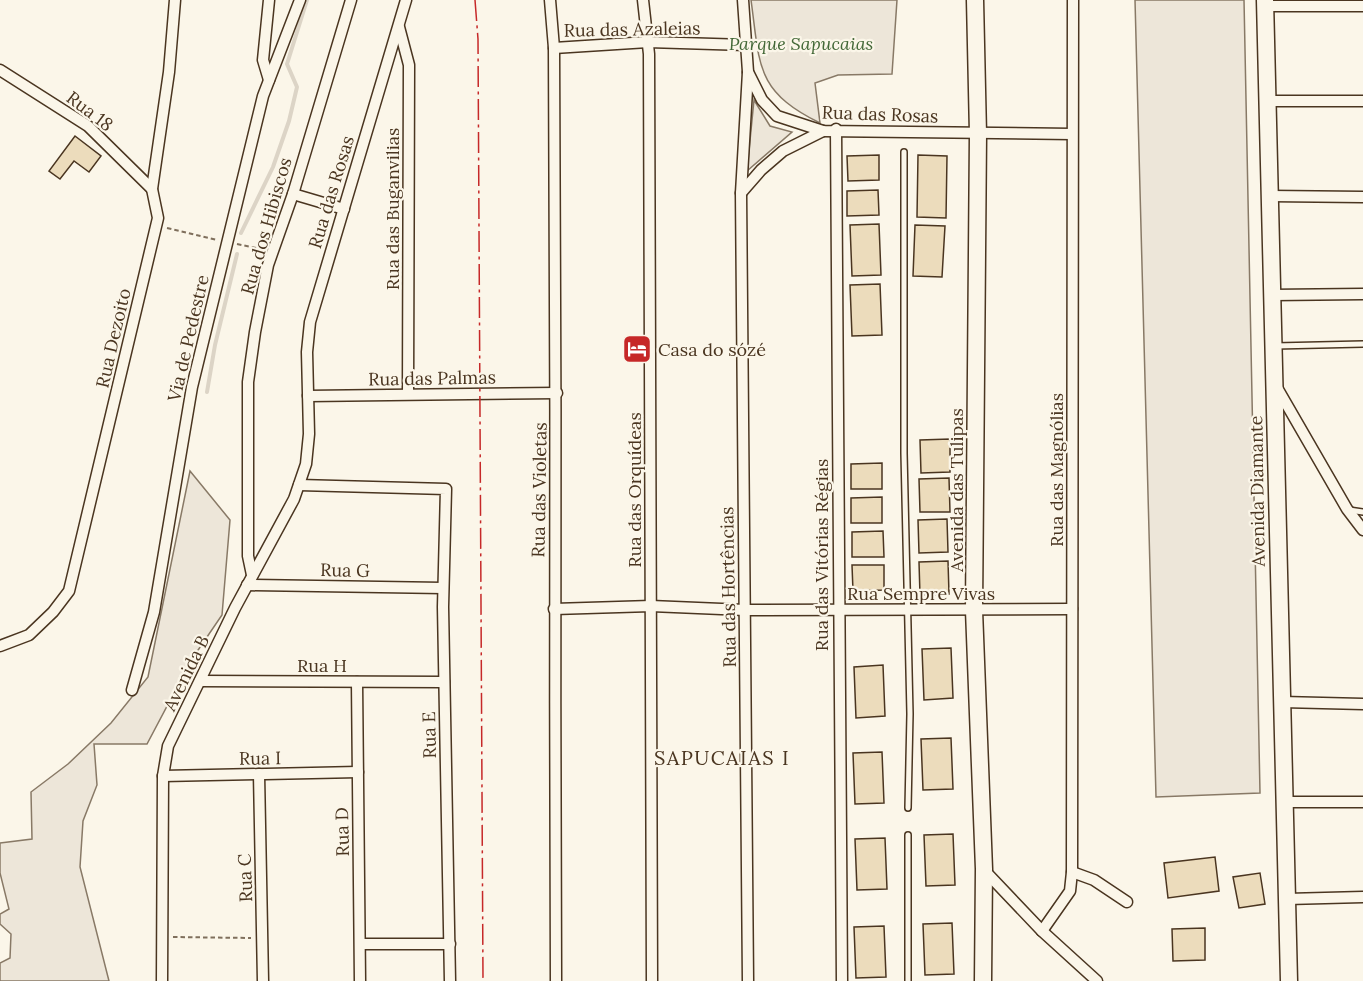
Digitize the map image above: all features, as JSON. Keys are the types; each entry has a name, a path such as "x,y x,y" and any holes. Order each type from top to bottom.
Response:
{"street":[{"name":"Rua Dezoito","path":"0,646 29,635 53,612 69,591 158,218 152,189 169,72 175,0"},
{"path":"269,0 263,60 269,80"},
{"name":"Via de Pedestre","path":"132,690 154,612 192,387 227,242 263,96 300,0"},
{"name":"Rua dos Hibiscos","path":"249,580 248,382 255,332 272,252 293,194 351,0"},
{"name":"Rua das Rosas","path":"308,396 307,352 310,322 406,0"},
{"name":"Rua das Violetas","path":"550,0 554,48 557,393 554,609 556,981"},
{"name":"Rua das Orquídeas","path":"643,0 648,42 652,981"},
{"name":"Rua das Rosas","path":"743,0 748,72 762,100 777,116 822,131 836,129 978,134 1072,134"},
{"name":"Avenida das Tulipas","path":"975,0 978,134 974,610 984,870 983,981"},
{"name":"Rua das Magnólias","path":"1042,931 1070,891 1072,872 1073,0"},
{"path":"1265,3 1363,6"},
{"name":"Avenida Diamante","path":"1265,3 1289,981"},
{"name":"Rua das Buganvilias","path":"398,25 408,65 408,394"},
{"name":"Rua das Azaleias","path":"554,48 648,42 746,45"},
{"name":"Rua 18","path":"0,70 88,126 152,189"},
{"name":"Rua das Hortências","path":"748,72 741,193 748,981"},
{"path":"1267,101 1363,101"},
{"name":"Rua das Vitórias Régias","path":"836,129 842,981"},
{"path":"741,193 783,151 822,131"},
{"path":"293,194 344,208"},
{"path":"1269,196 1363,197"},
{"path":"1272,295 1363,294"},
{"path":"1274,383 1347,509 1363,530"},
{"name":"Rua das Palmas","path":"308,396 557,393"},
{"name":"Avenida B","path":"162,981 163,776 168,746 249,580 294,499 306,464 308,396"},
{"name":"Rua E","path":"299,484 446,489 443,588 450,981"},
{"name":"Rua G","path":"249,580 443,588"},
{"name":"Rua Sempre Vivas","path":"554,609 651,606 745,610 1072,609"},
{"name":"Rua H","path":"200,681 444,682"},
{"name":"Rua D","path":"357,681 360,981"},
{"path":"1282,702 1363,704"},
{"name":"Rua I","path":"163,776 358,772"},
{"name":"Rua C","path":"259,774 263,981"},
{"path":"1284,802 1363,802"},
{"path":"984,870 1042,931 1097,981"},
{"path":"1072,872 1094,880 1127,902"},
{"path":"1287,900 1363,897"},
{"path":"361,944 450,944"}],"lane":[{"path":"904,152 904,442 910,714 908,808"},
{"path":"1273,346 1363,344"},
{"path":"1347,509 1363,512"},
{"path":"908,835 908,981"}],"path":[{"path":"156,226 272,252"},
{"path":"162,936 263,938"}],"green space":[{"name":"Parque Sapucaias","path":"751,0 897,0 892,74 838,75 815,83 820,123 783,99 764,74 756,42"},
{"path":"1135,0 1244,0 1260,793 1156,797"},
{"name":"Parque Sapucaias","path":"754,100 770,126 792,132 747,171"},
{"path":"190,471 230,520 222,615 192,659 147,744 94,744 97,785 83,821 80,867 109,981 0,981 0,963 10,958 11,934 0,924 0,914 9,909 0,873 0,843 32,839 31,792 68,764 111,723 148,677"}],"building":[{"path":"75,136 101,156 89,172 74,161 60,179 49,171"},
{"path":"879,155 879,180 848,181 847,156"},
{"path":"918,155 947,156 946,218 917,217"},
{"path":"878,190 879,215 847,216 847,191"},
{"path":"879,224 881,275 852,276 850,225"},
{"path":"915,225 945,226 942,277 913,276"},
{"path":"880,284 882,335 852,336 850,285"},
{"path":"950,439 950,472 921,473 920,440"},
{"path":"882,463 882,489 851,489 851,464"},
{"path":"949,478 950,512 920,512 919,479"},
{"path":"882,497 882,523 851,523 851,498"},
{"path":"947,519 948,552 919,553 918,520"},
{"path":"883,531 884,557 852,557 852,532"},
{"path":"948,561 949,594 920,595 919,562"},
{"path":"852,565 884,565 884,590 853,591"},
{"path":"951,648 953,698 924,700 922,649"},
{"path":"883,665 885,716 856,718 854,667"},
{"path":"951,738 953,789 923,790 921,739"},
{"path":"882,752 884,803 855,804 853,753"},
{"path":"953,834 955,885 926,886 924,835"},
{"path":"885,838 887,889 857,890 855,839"},
{"path":"1215,857 1219,891 1168,898 1164,863"},
{"path":"1260,873 1265,904 1239,908 1233,877"},
{"path":"952,923 954,974 925,975 923,924"},
{"path":"884,926 886,977 856,978 854,927"},
{"path":"1205,928 1205,960 1173,961 1172,929"}],"waterway":[{"path":"241,233 273,167 289,121 297,87 287,64 307,0"},
{"path":"207,392 215,345 237,254"}],"power":[{"path":"475,0 478,39 483,981"}],"place":[{"name":"Casa do sózé","path":"637,349"}],"district":[{"name":"SAPUCAIAS I","path":"722,757"}]}
